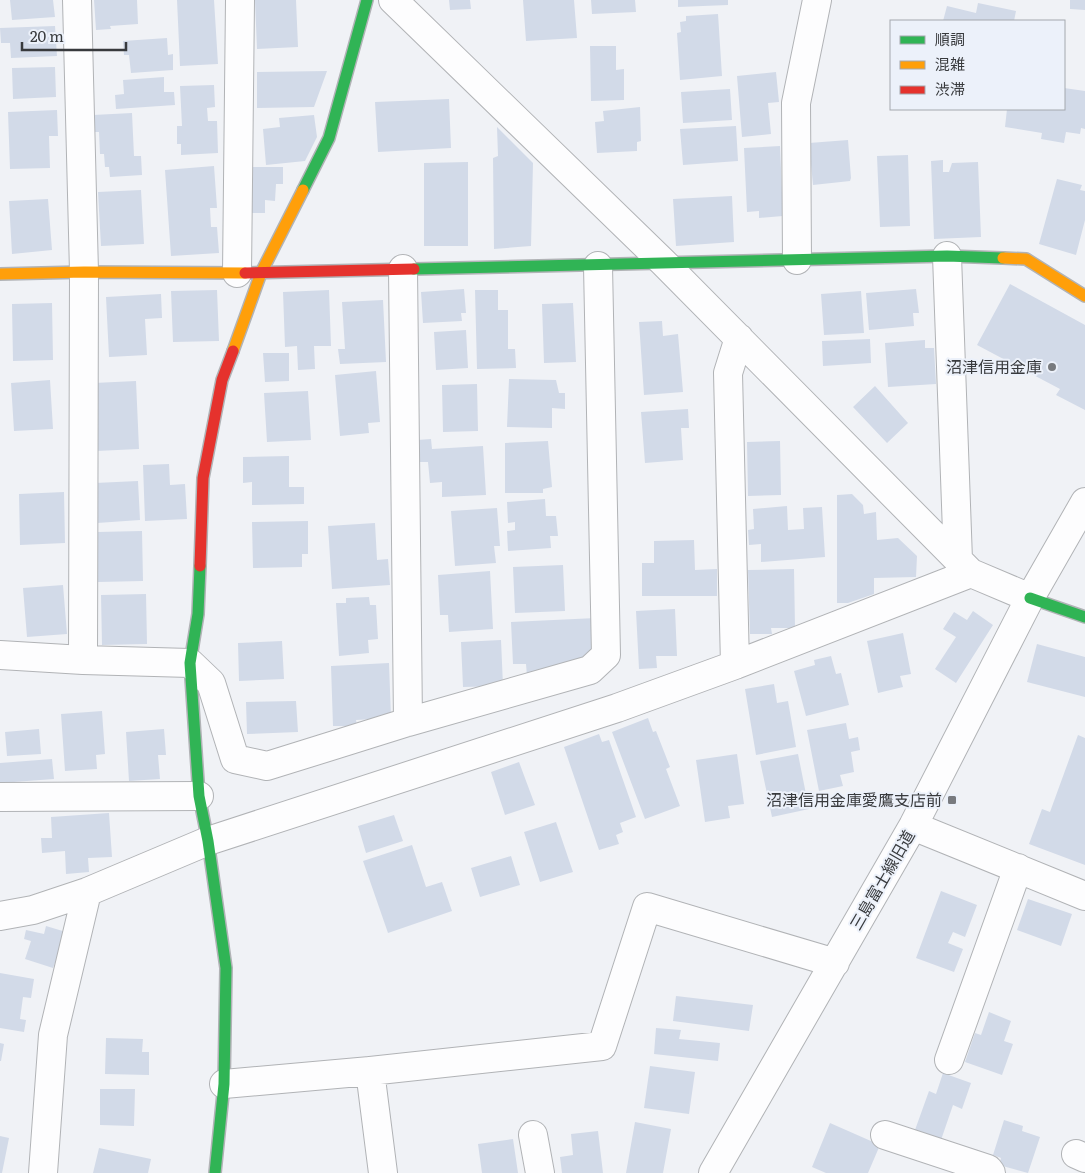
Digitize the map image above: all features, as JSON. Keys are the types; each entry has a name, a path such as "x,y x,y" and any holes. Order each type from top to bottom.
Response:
{"street":[{"path":"77,0 84,272 83,660"},
{"path":"215,1173 224,1084 226,968 208,841 199,796 190,663 198,614 203,478 222,380 249,273 240,0"},
{"path":"249,273 329,138 367,0"},
{"path":"393,0 663,262 965,566 1030,598 1085,617"},
{"path":"797,260 796,103 816,0"},
{"path":"0,274 84,272 249,273 947,256 1026,259 1085,296"},
{"path":"947,256 965,566"},
{"path":"0,655 83,660 190,663 211,683 235,759 267,766 408,722 590,670 606,655 598,266"},
{"path":"403,269 408,722"},
{"path":"735,665 728,373 739,338"},
{"name":"三島富士線旧道","path":"713,1173 913,826 1030,598 1085,502"},
{"path":"0,916 34,910 87,892 208,841 617,708 735,665 965,566"},
{"path":"0,797 199,796"},
{"path":"913,826 1085,896"},
{"path":"949,1060 1018,868"},
{"path":"43,1173 53,1035 87,892"},
{"path":"224,1084 370,1071 602,1046 647,907 835,963"},
{"path":"370,1071 384,1173"},
{"path":"533,1135 540,1173"},
{"path":"885,1135 988,1169 991,1173"}],"building":[{"path":"10,0 53,0 55,17 12,20"},
{"path":"94,0 137,0 138,24 110,26 111,29 96,30"},
{"path":"177,0 214,0 218,64 180,66"},
{"path":"255,0 296,0 298,47 257,49"},
{"path":"449,0 470,0 471,9 450,10"},
{"path":"523,0 574,0 577,38 526,41"},
{"path":"591,0 635,0 636,12 592,14"},
{"path":"678,0 728,0 728,5 678,7"},
{"path":"1070,0 1085,0 1085,10 1070,9"},
{"path":"978,3 1016,11 1014,20 943,20 947,6 976,13"},
{"path":"718,14 722,76 680,80 677,33 681,32 680,22 686,21 686,16"},
{"path":"55,26 57,56 11,58 10,43 1,43 0,28"},
{"path":"167,38 168,55 173,54 173,70 131,73 129,55 124,55 123,41"},
{"path":"590,46 616,46 616,70 624,69 624,100 591,101"},
{"path":"55,67 56,97 13,99 12,68"},
{"path":"327,71 314,107 257,108 257,72"},
{"path":"776,72 779,102 768,103 771,134 742,137 737,76"},
{"path":"164,77 164,92 174,92 175,105 116,109 115,95 124,94 123,80"},
{"path":"214,85 215,107 207,108 208,121 217,121 218,153 181,155 181,144 177,144 177,126 182,126 180,86"},
{"path":"1065,88 1085,91 1085,129 1081,128 1080,134 1066,132 1064,143 1041,139 1042,133 1005,127 1007,110 1065,110"},
{"path":"730,89 732,120 683,123 681,92"},
{"path":"449,99 451,148 378,152 375,102"},
{"path":"640,107 641,141 637,142 637,151 597,153 595,122 604,121 603,111"},
{"path":"57,110 58,136 49,136 50,168 10,169 8,112"},
{"path":"132,113 134,156 141,156 142,175 110,177 109,167 105,167 104,154 100,154 99,132 94,132 93,115"},
{"path":"314,115 317,137 305,161 266,165 263,129 280,127 279,118"},
{"path":"736,126 738,161 683,165 680,129"},
{"path":"497,127 533,163 531,246 494,249 493,158 498,156"},
{"path":"848,140 850,181 813,185 809,143"},
{"path":"780,146 783,216 759,218 759,211 747,212 744,148"},
{"path":"908,155 910,226 880,227 877,156"},
{"path":"943,160 943,172 949,172 952,163 978,162 981,237 934,239 931,161"},
{"path":"468,162 468,246 424,246 424,163"},
{"path":"214,166 217,208 210,208 211,227 217,227 219,253 171,256 165,170"},
{"path":"251,167 283,167 283,184 276,184 275,201 265,200 265,213 250,213"},
{"path":"1057,179 1082,185 1080,190 1085,191 1085,220 1076,255 1039,244"},
{"path":"141,190 144,244 101,246 98,192"},
{"path":"732,196 734,242 676,246 673,199"},
{"path":"48,199 52,250 12,254 9,201"},
{"name":"沼津信用金庫","path":"1010,284 1085,325 1085,410 1056,395 1060,389 977,345"},
{"path":"464,289 466,313 461,313 462,321 423,323 421,292"},
{"path":"916,289 919,313 913,313 914,326 869,330 866,293"},
{"path":"217,290 219,341 173,342 171,291"},
{"path":"329,290 331,346 314,346 315,369 298,370 297,346 285,347 283,292"},
{"path":"475,290 498,290 498,310 508,310 508,349 515,349 516,368 477,369"},
{"path":"861,291 864,333 824,335 821,294"},
{"path":"161,294 162,318 145,319 147,355 109,357 106,297"},
{"path":"383,300 386,362 340,364 338,349 345,349 342,302"},
{"path":"52,303 53,360 13,361 12,304"},
{"path":"573,303 576,362 544,363 542,304"},
{"path":"662,321 663,336 678,334 683,392 644,395 639,322"},
{"path":"466,330 468,368 436,370 434,332"},
{"path":"870,339 871,363 823,366 822,341"},
{"path":"925,340 925,348 934,348 936,384 888,387 885,343"},
{"path":"263,353 289,353 289,381 265,382"},
{"path":"376,371 380,422 368,423 369,433 340,436 335,375"},
{"path":"509,379 556,380 559,393 565,393 565,409 552,408 552,428 507,427"},
{"path":"50,380 53,429 14,431 11,383"},
{"path":"136,381 139,449 96,451 94,383"},
{"path":"477,384 478,431 443,432 442,385"},
{"path":"875,386 908,423 887,443 853,407"},
{"path":"308,391 311,440 267,442 264,393"},
{"path":"688,409 689,428 681,428 683,460 645,463 641,412"},
{"path":"431,439 432,449 483,446 486,495 442,497 442,482 430,483 428,462 418,462 417,440"},
{"path":"548,441 552,487 543,489 543,493 505,493 505,443"},
{"path":"780,441 781,495 748,496 747,442"},
{"path":"289,456 289,487 304,487 304,504 252,505 252,482 243,483 243,457"},
{"path":"169,464 170,485 185,484 187,519 145,521 143,465"},
{"path":"138,481 140,520 97,523 95,483"},
{"path":"64,492 65,543 20,545 19,494"},
{"path":"852,494 863,505 864,514 876,512 877,540 898,538 917,556 916,577 874,578 874,594 848,603 837,603 837,495"},
{"path":"545,499 546,516 556,516 558,536 550,536 551,548 508,551 507,531 515,530 515,522 508,523 507,502"},
{"path":"787,506 788,530 804,529 803,508 822,507 825,557 761,562 761,544 749,545 748,530 754,529 753,509"},
{"path":"497,508 500,546 494,546 496,563 455,566 451,511"},
{"path":"308,521 308,554 302,554 302,567 253,568 252,522"},
{"path":"375,523 377,560 388,559 390,585 332,589 328,526"},
{"path":"142,531 143,581 98,582 97,532"},
{"path":"694,540 695,570 717,569 717,596 642,596 642,563 654,563 654,541"},
{"path":"563,565 565,611 515,613 513,567"},
{"path":"794,569 795,628 771,628 772,634 750,634 748,570"},
{"path":"490,571 493,629 449,632 448,615 440,615 438,575"},
{"path":"63,585 67,634 27,637 23,588"},
{"path":"146,594 147,644 102,645 101,595"},
{"path":"369,597 370,605 376,605 378,639 368,640 369,653 339,656 336,603 346,603 346,598"},
{"path":"675,609 677,656 656,656 657,668 639,669 636,611"},
{"path":"973,611 993,625 956,683 935,669 956,637 943,629 954,612 967,620"},
{"path":"596,618 592,659 527,676 526,664 513,664 511,622"},
{"path":"903,633 911,674 900,676 903,687 878,693 867,641"},
{"path":"501,640 503,686 463,687 461,642"},
{"path":"282,641 284,679 239,681 238,643"},
{"path":"1037,644 1085,657 1085,697 1027,682"},
{"path":"831,656 836,674 841,673 849,705 806,716 794,671 815,665 814,660"},
{"path":"389,663 391,718 356,720 357,726 333,726 331,666"},
{"path":"774,684 777,703 788,701 796,747 756,755 745,689"},
{"path":"296,701 298,732 247,734 246,702"},
{"path":"102,711 105,754 96,755 97,769 65,771 61,714"},
{"path":"648,718 653,732 656,731 670,767 666,769 680,806 645,819 612,732"},
{"path":"846,723 849,739 858,737 860,750 851,752 854,772 840,775 843,786 819,791 807,730"},
{"path":"39,729 41,754 7,756 5,732"},
{"path":"164,729 166,755 158,755 160,779 129,781 126,732"},
{"path":"599,734 602,742 609,740 636,817 620,823 623,832 616,835 619,844 599,850 564,747"},
{"path":"1078,735 1085,738 1085,865 1029,844 1042,809 1050,812"},
{"path":"737,754 744,804 728,806 730,818 705,822 696,760"},
{"path":"798,754 809,809 772,817 760,761"},
{"path":"52,759 54,779 0,783 0,763"},
{"path":"519,762 535,805 505,815 491,772"},
{"path":"109,813 112,857 88,858 89,872 66,874 65,851 42,853 41,838 52,838 51,817"},
{"path":"394,815 403,841 366,853 358,826"},
{"path":"556,822 573,872 540,882 524,832"},
{"path":"412,845 426,887 442,882 452,911 388,933 363,861"},
{"path":"511,856 520,885 480,897 471,868"},
{"path":"941,891 977,905 965,937 953,932 948,943 963,949 954,972 916,958"},
{"path":"1028,899 1072,914 1061,946 1017,930"},
{"path":"46,926 66,932 53,968 25,959 31,941 24,939 26,930 44,934"},
{"path":"0,973 34,979 31,998 23,997 20,1019 26,1020 24,1032 0,1028"},
{"path":"676,996 753,1005 749,1031 673,1021"},
{"path":"989,1012 1011,1021 1004,1041 1013,1044 1002,1075 965,1062 975,1033 981,1035"},
{"path":"656,1028 681,1030 679,1039 720,1043 718,1061 654,1054"},
{"path":"106,1038 143,1039 142,1052 149,1052 149,1075 105,1074"},
{"path":"0,1043 4,1044 1,1061 0,1061"},
{"path":"650,1066 695,1072 689,1114 644,1108"},
{"path":"943,1073 971,1083 962,1109 953,1105 941,1140 915,1130 929,1091 936,1094"},
{"path":"100,1089 135,1089 134,1126 100,1125"},
{"path":"1004,1120 1023,1126 1022,1131 1040,1137 1028,1173 999,1165 1001,1158 993,1155"},
{"path":"635,1122 671,1129 663,1173 626,1173"},
{"path":"830,1123 880,1145 868,1173 826,1173 812,1167"},
{"path":"598,1131 603,1173 562,1173 560,1157 573,1155 571,1134"},
{"path":"0,1136 9,1138 2,1173 0,1173"},
{"path":"513,1139 518,1173 482,1173 478,1144"},
{"path":"99,1148 151,1159 148,1173 93,1173"}],"traffic: fast":[{"path":"303,190 329,138 367,0"},
{"path":"414,269 947,256 1003,258"},
{"path":"200,566 198,614 190,663 199,796 208,841 226,968 224,1084 215,1173"},
{"path":"1030,598 1085,617"}],"traffic: slow":[{"path":"233,351 261,273 303,190"},
{"path":"1003,258 1026,259 1085,296"},
{"path":"0,274 84,272 245,273"}],"traffic: jam":[{"path":"245,273 414,269"},
{"path":"200,566 203,478 222,380 233,351"}],"place":[{"name":"沼津信用金庫","path":"1052,367"},
{"name":"沼津信用金庫愛鷹支店前","path":"952,800"}]}
